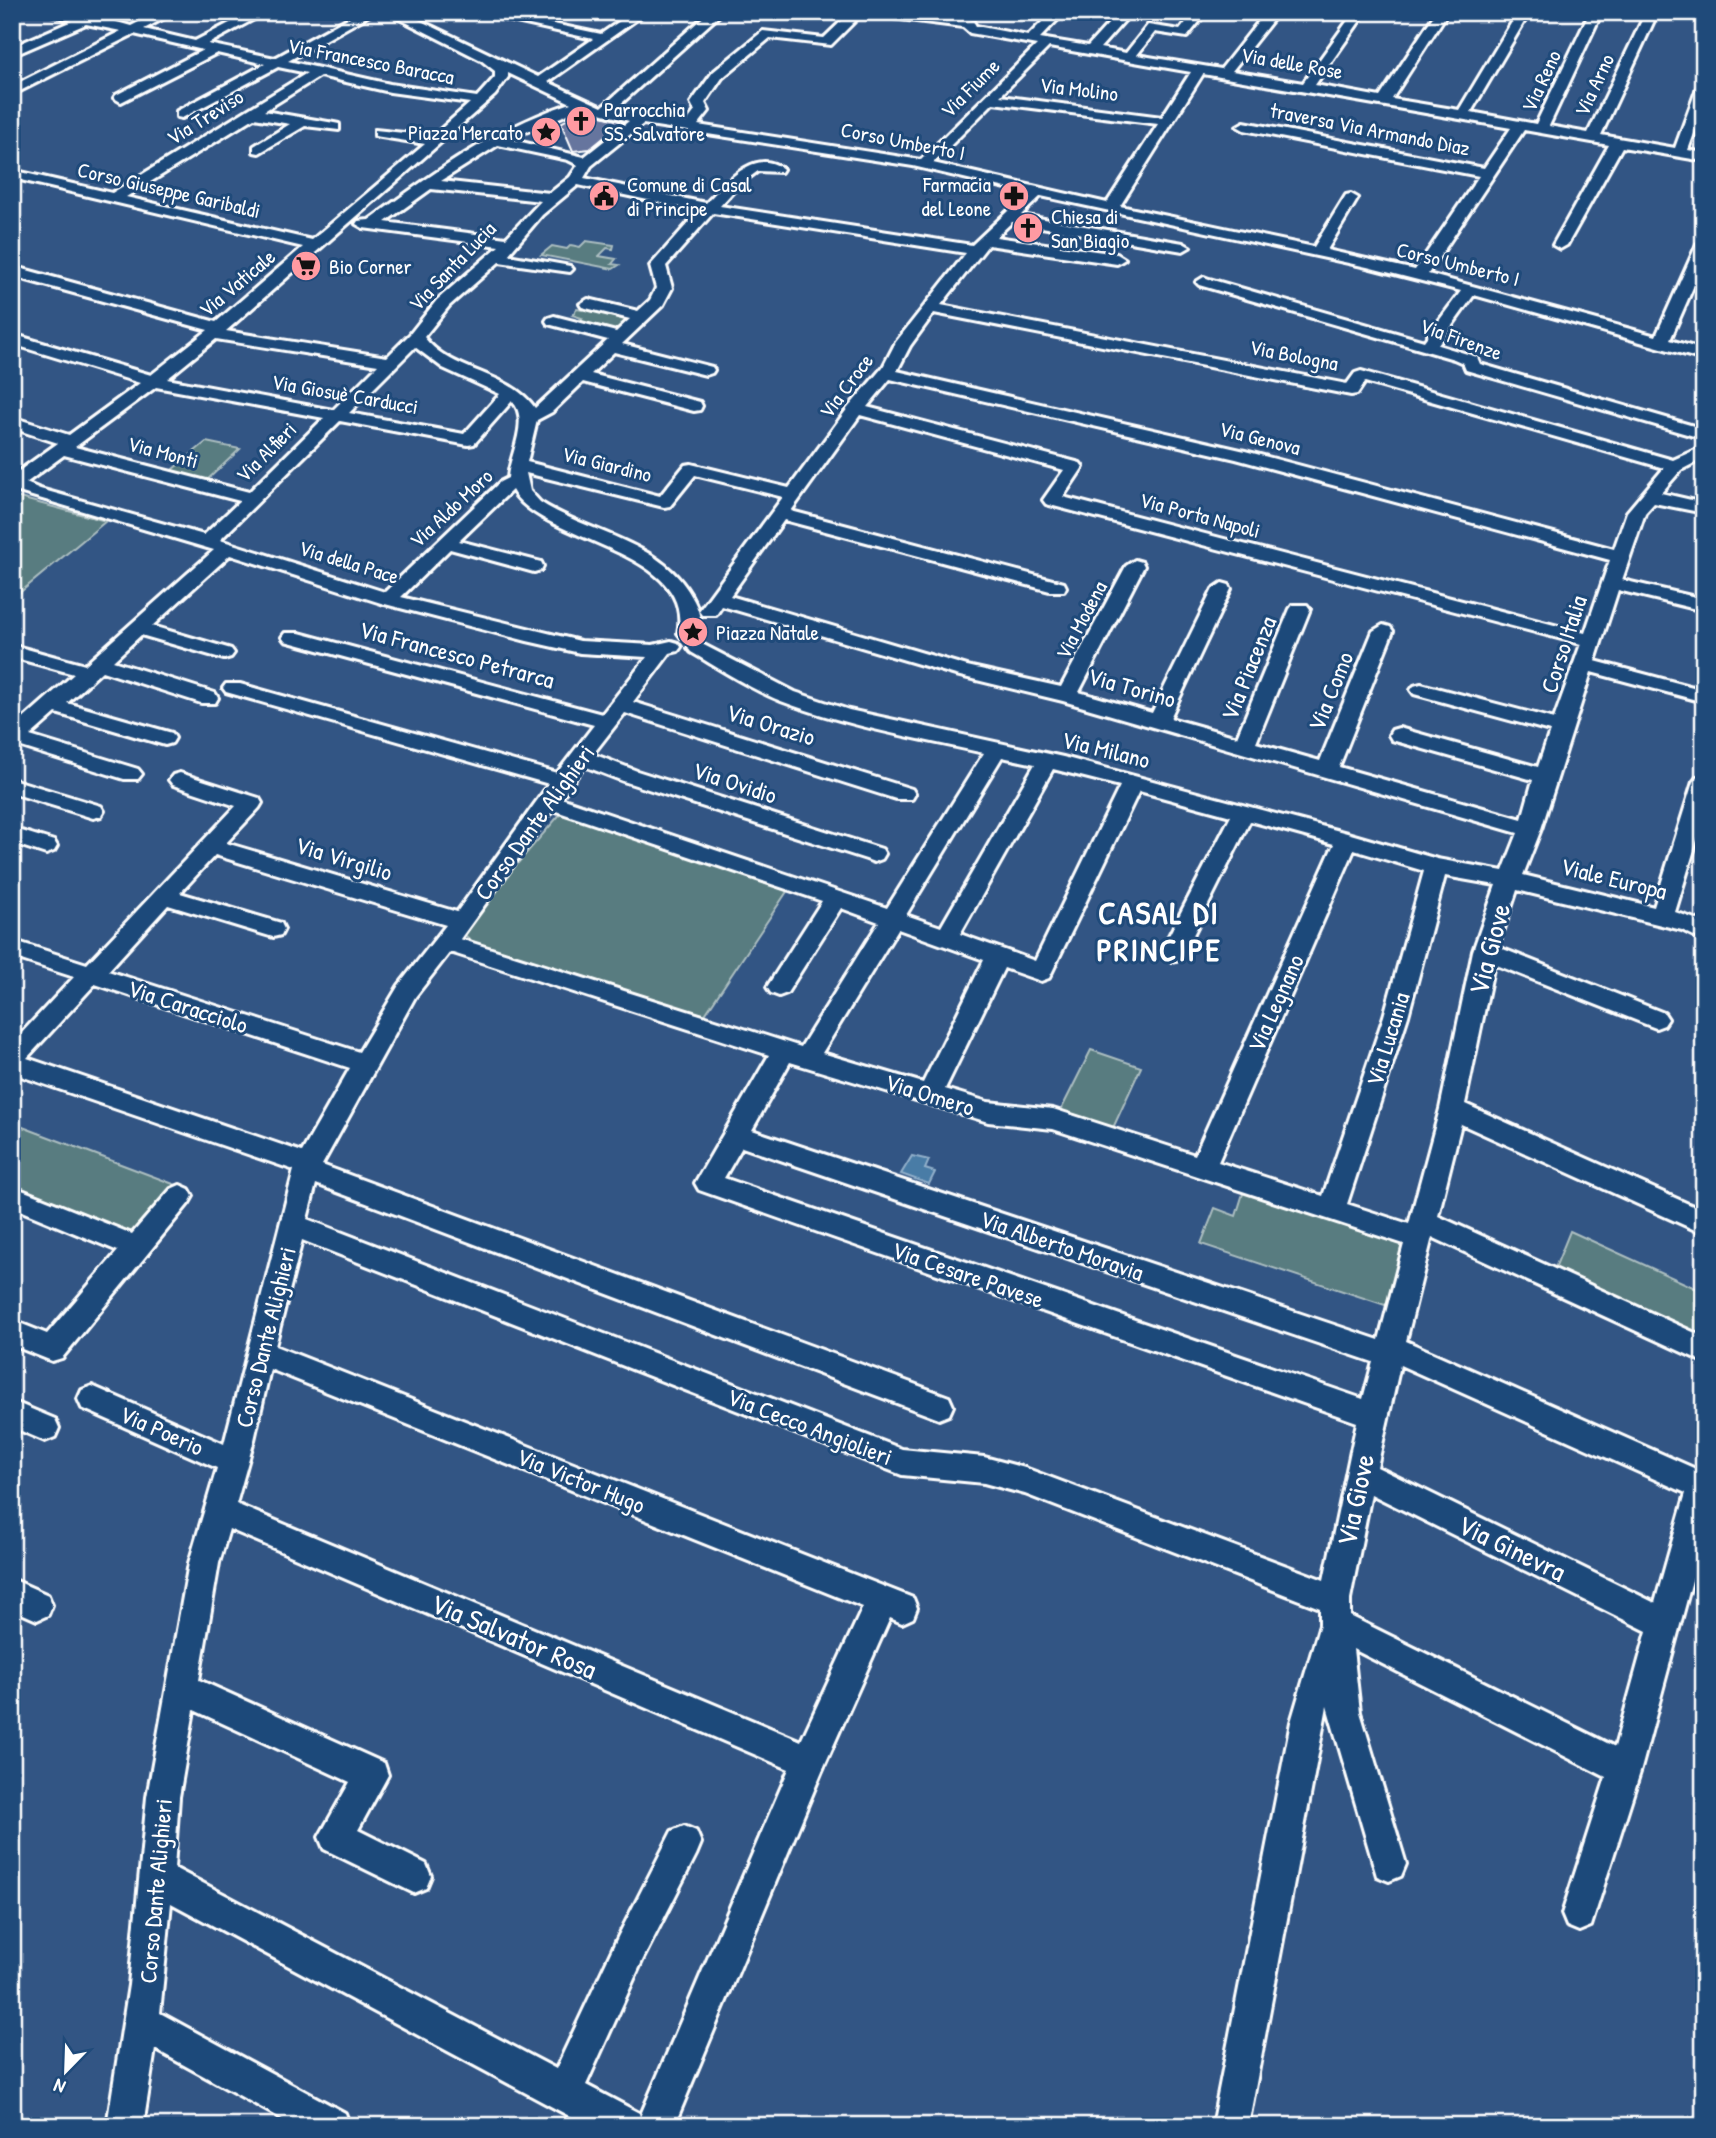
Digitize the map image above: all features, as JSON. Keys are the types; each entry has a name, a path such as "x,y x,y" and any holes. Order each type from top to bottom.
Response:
{"street":[{"name":"Via Francesco Baracca","path":"50,12 390,88 480,101"},
{"path":"12,52 101,12"},
{"path":"12,91 169,12"},
{"path":"196,45 261,12"},
{"path":"182,114 369,12"},
{"name":"Corso Umberto I","path":"392,12 580,104 604,112 640,120 924,164 1419,276 1662,341 1704,355"},
{"path":"477,12 605,38"},
{"path":"535,81 605,38 641,12"},
{"path":"604,112 717,12"},
{"path":"690,127 702,111 698,103 700,94 767,34 827,42 858,12"},
{"name":"Via delle Rose","path":"877,12 970,24 970,29 1046,43 1704,157"},
{"path":"970,24 982,12"},
{"path":"1031,40 1059,12"},
{"path":"1091,51 1126,12"},
{"path":"1129,57 1152,29 1183,34 1201,12"},
{"path":"1225,72 1273,12"},
{"path":"1307,87 1360,12"},
{"path":"1384,101 1442,12"},
{"path":"1463,115 1524,12"},
{"name":"Via Reno","path":"1541,128 1596,12"},
{"name":"Via Arno","path":"1593,137 1652,12"},
{"path":"1671,12 1704,17"},
{"path":"12,37 34,43"},
{"name":"Via Fiume","path":"924,164 1046,43"},
{"path":"121,98 215,49"},
{"name":"Via Vaticale","path":"13,485 216,331 480,101 499,82 503,73 494,63 471,50"},
{"path":"1111,208 1200,68"},
{"name":"Via Treviso","path":"114,198 318,72"},
{"name":"Via Vaticale","path":"480,101 508,80 522,78 535,81"},
{"path":"1680,152 1704,88"},
{"name":"Via Molino","path":"988,98 1165,121"},
{"path":"508,243 365,224 467,157 539,117 580,104"},
{"path":"250,113 334,127"},
{"name":"Via Santa Lucia","path":"529,418 523,401 488,380 433,356 423,349 416,337 443,303 496,257 553,198 575,180 586,163 640,120"},
{"path":"260,149 302,122"},
{"path":"1419,276 1520,125"},
{"name":"traversa Via Armando Diaz","path":"1244,126 1488,173"},
{"path":"380,133 436,141"},
{"path":"497,141 572,156 586,163"},
{"path":"1560,244 1618,141"},
{"path":"687,639 691,614 670,580 654,566 536,508 523,496 516,473 529,418 547,408 657,302 664,288 658,266 663,258 747,172 755,167 776,169"},
{"name":"Corso Giuseppe Garibaldi","path":"12,174 316,246"},
{"path":"575,180 709,209 873,237 1117,259"},
{"path":"428,184 553,198"},
{"name":"Via Croce","path":"687,639 886,373 902,345 980,245 1038,191"},
{"path":"1318,252 1352,198"},
{"path":"1009,217 1183,247"},
{"path":"1662,341 1700,262 1704,244"},
{"path":"496,257 565,268"},
{"path":"12,271 216,331 390,362"},
{"name":"Via Firenze","path":"1203,282 1471,360 1472,367 1704,434"},
{"path":"1428,347 1470,289"},
{"path":"588,304 642,317"},
{"name":"Via Bologna","path":"931,308 1352,390 1361,376 1675,466"},
{"path":"554,321 706,370"},
{"name":"Via Alfieri","path":"208,542 416,337"},
{"name":"Via Giosuè Carducci","path":"12,339 153,381 468,440 510,393"},
{"name":"Via Genova","path":"886,373 1239,455 1621,557"},
{"path":"580,376 694,406"},
{"name":"Via Porta Napoli","path":"857,410 1074,467 1052,500 1592,640"},
{"name":"Via Monti","path":"12,422 69,445 251,498"},
{"name":"Corso Italia","path":"1509,880 1530,829 1545,776 1636,512 1675,466 1704,451"},
{"name":"Via Giardino","path":"516,473 664,502 691,469 795,495"},
{"name":"Via Aldo Moro","path":"388,599 506,486 516,473"},
{"name":"Via della Pace","path":"13,485 208,542 388,599 580,647 687,639"},
{"path":"1648,496 1704,508"},
{"path":"782,514 1058,587"},
{"path":"447,542 534,566"},
{"path":"13,738 227,548"},
{"name":"Via Modena","path":"1067,695 1135,566"},
{"path":"1611,583 1704,605"},
{"path":"1158,722 1222,589"},
{"name":"Via Torino","path":"719,599 963,671 1067,695 1530,829"},
{"name":"Via Piacenza","path":"1244,746 1300,609"},
{"path":"138,628 224,653"},
{"name":"Via Como","path":"1326,770 1383,631"},
{"name":"Via Francesco Petrarca","path":"292,637 615,713"},
{"name":"Corso Dante Alighieri","path":"125,2126 142,2023 163,1797 204,1563 240,1440 308,1168 364,1063 407,991 615,713 687,639"},
{"name":"Via Milano","path":"687,639 755,681 788,696 844,715 1133,782 1436,867 1509,880"},
{"path":"12,651 93,668 208,698"},
{"path":"1584,664 1704,696"},
{"path":"233,688 555,791 891,919 1041,972 1133,782"},
{"path":"1421,690 1563,728"},
{"path":"52,705 165,738"},
{"name":"Via Orazio","path":"615,713 904,794"},
{"path":"1399,735 1545,776"},
{"path":"13,738 131,774"},
{"name":"Via Cesare Pavese","path":"996,750 891,919 735,1134 708,1183 1373,1415"},
{"name":"Via Ovidio","path":"581,757 630,776 874,855"},
{"path":"946,938 1047,761"},
{"path":"180,780 251,803 91,974 13,1049 15,1062 23,1068 308,1168 939,1406"},
{"path":"1662,917 1704,782"},
{"path":"12,786 93,811"},
{"path":"1172,953 1244,812"},
{"path":"12,835 46,846"},
{"name":"Via Legnano","path":"1203,1167 1347,840"},
{"name":"Via Virgilio","path":"212,846 453,931"},
{"name":"Via Lucania","path":"1332,1209 1396,1016 1436,867"},
{"name":"Viale Europa","path":"1509,880 1662,917 1699,929"},
{"name":"Via Giove","path":"1230,2126 1307,1722 1335,1612 1373,1415 1452,1109 1485,951 1509,880"},
{"path":"164,897 273,929"},
{"path":"779,987 836,898"},
{"name":"Via Omero","path":"453,931 632,1000 795,1054 988,1112 1054,1119 1332,1209 1420,1230 1704,1350"},
{"name":"Via Caracciolo","path":"12,948 364,1063"},
{"path":"1485,951 1656,1019"},
{"path":"930,1094 997,958"},
{"path":"1452,1109 1704,1223"},
{"name":"Via Alberto Moravia","path":"735,1134 1391,1352 1703,1485"},
{"path":"12,1196 136,1247"},
{"path":"12,1332 52,1349 180,1196"},
{"name":"Via Cecco Angiolieri","path":"293,1225 902,1462 984,1470 1025,1481 1335,1612"},
{"name":"Via Victor Hugo","path":"260,1352 892,1604 809,1761"},
{"name":"Via Poerio","path":"92,1399 232,1461"},
{"path":"12,1414 45,1428"},
{"name":"Via Ginevra","path":"1361,1474 1664,1623"},
{"path":"1578,1914 1625,1769 1703,1485"},
{"name":"Via Salvator Rosa","path":"219,1511 809,1761"},
{"path":"1335,1612 1625,1769"},
{"path":"1335,1612 1344,1712 1389,1864"},
{"path":"182,1688 372,1775 336,1837 414,1876"},
{"path":"655,2126 809,1761"},
{"path":"563,2094 631,1947 684,1843"},
{"path":"157,1877 626,2126"},
{"path":"142,2023 332,2126"}],"green space":[{"path":"586,241 614,245 613,249 607,248 599,256 616,259 612,264 619,265 613,269 541,255 552,246 567,249 571,245 580,247"},
{"path":"587,307 633,318 617,334 575,323 582,318 572,315 577,309"},
{"path":"206,442 240,449 204,483 168,473"},
{"path":"16,497 106,521 12,599 12,500"},
{"path":"562,812 790,887 704,1016 473,942 461,932"},
{"path":"1091,1050 1141,1067 1113,1128 1061,1110"},
{"path":"12,1123 176,1185 133,1235 12,1185"},
{"path":"1245,1187 1404,1242 1388,1306 1201,1244 1215,1208 1236,1216"},
{"path":"1570,1231 1704,1292 1704,1346 1553,1273"}],"water":[{"path":"912,1156 929,1160 925,1169 935,1172 929,1184 901,1174"}],"building":[{"path":"582,111 623,122 590,149 573,151 561,123"}],"place":[{"name":"Parrocchia SS. Salvatore","path":"581,121"},
{"name":"Piazza Mercato","path":"546,132"},
{"name":"Comune di Casal di Principe","path":"604,196"},
{"name":"Farmacia del Leone","path":"1014,196"},
{"name":"Chiesa di San Biagio","path":"1028,228"},
{"name":"Bio Corner","path":"306,266"},
{"name":"Piazza Natale","path":"693,632"}],"district":[{"name":"CASAL DI PRINCIPE","path":"1159,930"}]}
